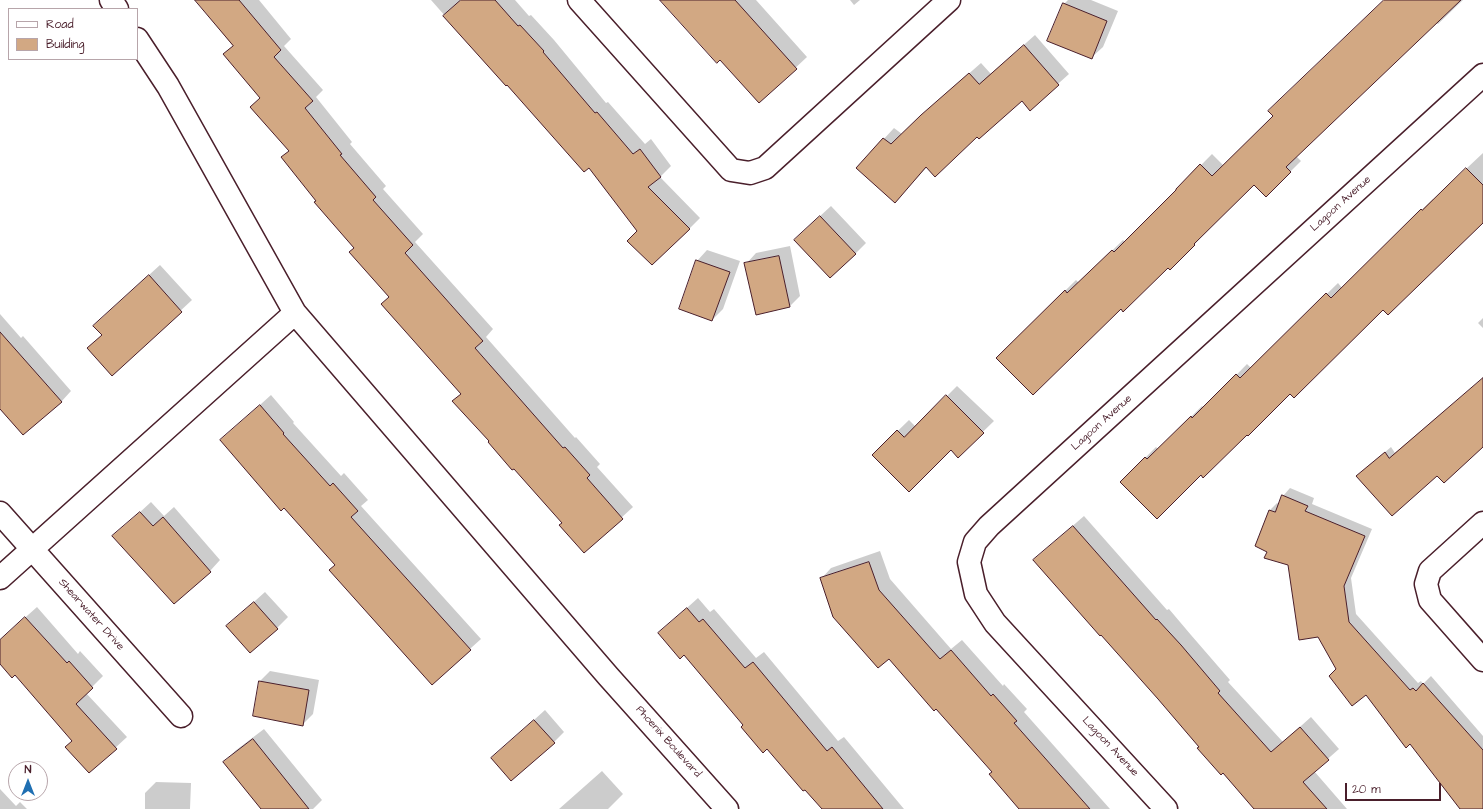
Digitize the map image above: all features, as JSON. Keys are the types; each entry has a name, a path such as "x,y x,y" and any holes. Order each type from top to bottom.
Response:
{"street":[{"path":"579,0 731,170 750,173 765,168 949,0"},
{"name":"Phoenix Boulevard","path":"138,41 168,86 295,313 608,676 727,809"},
{"name":"Lagoon Avenue","path":"1166,809 995,622 976,594 969,562 976,542 1001,515 1483,75"},
{"path":"0,578 295,313"},
{"name":"Shearwater Drive","path":"0,513 181,716"},
{"path":"1483,523 1430,570 1426,584 1430,600 1483,660"}],"building":[{"path":"195,0 239,0 281,50 274,57 313,101 305,108 342,154 340,155 376,197 373,200 413,245 405,253 483,341 475,348 563,448 565,447 590,475 587,478 623,519 584,553 559,525 562,523 514,469 512,470 488,442 489,441 452,401 461,394 381,304 389,297 349,252 354,248 314,202 316,201 281,157 289,151 250,107 260,98 223,54 233,46"},
{"path":"461,0 495,0 518,26 520,25 544,51 543,52 595,113 597,112 633,154 640,149 661,177 648,187 690,229 652,265 627,241 637,231 589,168 584,172 507,85 506,86 443,16"},
{"path":"660,0 735,0 797,69 759,103 720,60 717,63"},
{"path":"1384,0 1461,0 1286,167 1291,172 1266,197 1254,185 1194,244 1195,245 1170,270 1168,268 1123,312 1121,309 1033,395 996,358 1065,290 1067,293 1112,250 1114,252 1200,164 1212,176 1273,116 1268,111"},
{"path":"1063,3 1107,21 1092,59 1047,41"},
{"path":"1024,45 1059,85 1030,111 1022,101 979,139 977,137 935,177 926,167 895,203 856,168 883,138 891,144 921,115 969,73 979,84"},
{"path":"1466,168 1483,185 1483,223 1388,315 1383,310 1294,398 1290,394 1203,478 1201,475 1157,519 1120,482 1145,457 1147,459 1191,416 1192,418 1236,374 1240,378 1326,293 1331,298 1421,209 1422,210"},
{"path":"820,216 856,254 830,278 794,240"},
{"path":"779,256 790,307 756,315 744,263"},
{"path":"696,260 730,272 712,321 679,309"},
{"path":"149,275 182,312 112,376 87,348 102,335 93,326"},
{"path":"0,332 62,402 23,435 0,409"},
{"path":"1483,378 1483,447 1444,483 1437,476 1392,516 1356,476 1385,452 1389,458"},
{"path":"946,395 984,433 958,458 951,450 909,492 872,455 897,430 904,437"},
{"path":"260,405 284,433 283,434 330,486 333,483 358,511 351,517 471,650 432,685 329,570 335,565 284,508 281,511 220,440"},
{"path":"1282,495 1308,506 1305,511 1365,536 1344,586 1349,622 1410,690 1413,688 1416,691 1423,683 1483,750 1483,809 1460,809 1410,744 1406,748 1366,695 1352,706 1329,676 1336,669 1318,637 1299,640 1288,565 1264,558 1267,552 1255,546 1269,510 1275,512"},
{"path":"140,512 153,526 163,517 211,572 174,604 112,536"},
{"path":"1073,526 1156,620 1157,619 1181,645 1220,691 1218,693 1271,752 1300,727 1329,760 1303,782 1327,809 1254,809 1223,773 1221,775 1197,748 1199,747 1158,699 1033,560"},
{"path":"869,562 879,590 940,659 951,650 991,696 993,694 1017,721 1014,723 1090,809 1019,809 989,774 992,772 936,709 934,711 889,659 878,668 833,617 820,578"},
{"path":"254,602 278,629 250,653 226,626"},
{"path":"687,608 699,622 703,619 745,668 753,662 827,751 832,747 883,809 822,809 805,790 803,791 767,749 763,753 741,727 743,725 684,655 680,659 658,633"},
{"path":"25,617 67,663 69,661 93,688 76,704 117,749 89,773 65,747 72,741 15,675 12,678 0,664 0,640"},
{"path":"259,681 309,690 303,726 253,716"},
{"path":"534,720 555,743 511,781 491,758"},
{"path":"253,739 309,809 261,809 223,762"}]}
